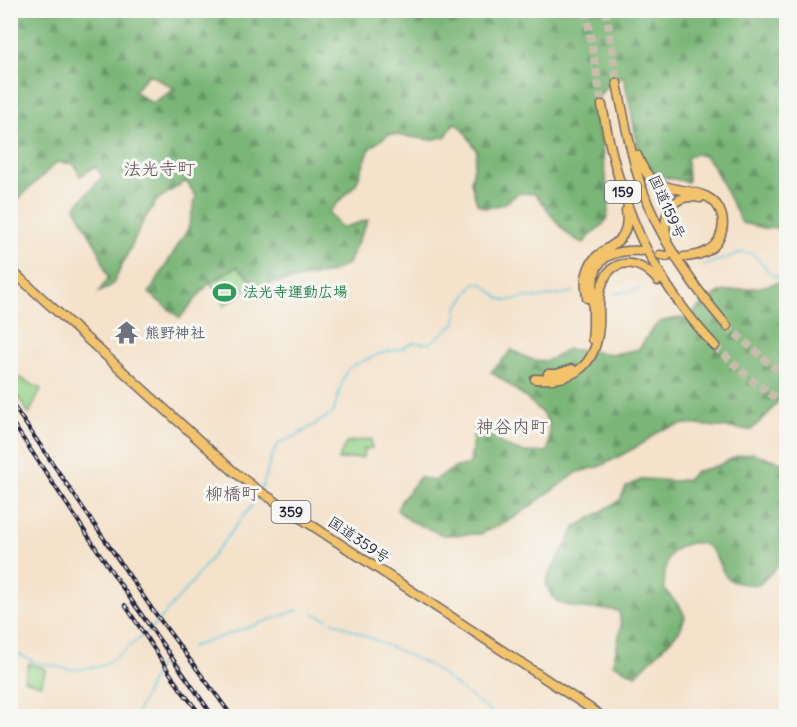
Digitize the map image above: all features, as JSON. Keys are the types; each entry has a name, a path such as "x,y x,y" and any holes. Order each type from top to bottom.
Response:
{"highway":[{"name":"国道159号","path":"664,252 665,220 671,205 685,197 697,197 704,200 717,213 719,224 717,234 705,248 683,255 699,255 713,248 723,230 721,212 713,200 706,196 662,185 647,174 638,158 618,84 637,173 664,252 727,327"},
{"name":"159","path":"602,105 621,187 639,235 658,273 685,313 715,346"},
{"path":"593,325 587,299 586,277 594,259 616,244 626,228 627,220 621,187"},
{"path":"548,374 565,372 580,363 589,348 593,325 592,286 599,265 617,252 642,253 619,256 600,272 595,295 597,340"},
{"path":"535,380 561,379 574,374 589,360 597,340 601,288 611,269 622,264 633,263 650,271 685,313"},
{"name":"国道359号","path":"10,268 232,470 255,488 602,717"}],"green space":[{"path":"11,11 786,11 786,228 764,228 742,223 713,166 705,156 695,154 687,158 688,182 655,175 639,152 624,77 613,78 596,100 609,204 606,220 584,243 576,240 563,229 535,194 519,193 504,204 486,208 477,204 471,182 477,151 463,129 454,123 446,136 431,140 389,134 370,148 356,184 329,212 341,228 368,220 347,265 329,273 259,286 237,267 210,282 180,318 149,293 188,229 196,196 186,181 158,199 144,220 114,282 99,292 108,278 99,251 75,207 102,177 96,166 80,176 74,164 57,162 11,206","holes":["149,74 175,89 152,103 134,91"]},
{"path":"237,267 252,281 238,297 224,306 210,282"},
{"path":"786,280 786,402 778,401 751,430 685,424 661,430 640,445 601,466 578,472 515,517 481,534 443,535 409,520 397,510 401,501 420,477 433,481 454,468 470,464 474,429 486,433 515,450 531,453 548,451 550,436 548,422 544,416 522,395 491,372 512,350 534,360 546,361 567,349 614,354 639,349 657,324 662,321 687,318 703,303 720,292 761,287"},
{"path":"18,377 41,389 29,414 11,385 11,380 15,382"},
{"path":"371,439 372,448 363,450 364,457 338,460 347,442"},
{"path":"753,453 778,461 786,468 786,553 781,563 759,585 742,584 728,578 708,547 691,543 676,549 666,565 664,589 681,608 685,617 680,630 636,675 613,664 621,627 619,611 567,605 553,598 546,585 549,574 576,527 620,500 626,487 643,479 676,481 688,479 695,472 719,465 737,456"},
{"path":"29,663 46,669 41,685 24,680"}],"waterway":[{"path":"703,266 743,252 753,254 772,275 786,280"},
{"path":"262,488 272,455 279,443 296,436 333,413 347,370 382,353 403,348 412,343 430,343 456,323 457,308 475,283 483,284 499,298 507,301 574,292"},
{"path":"615,294 639,289"},
{"path":"10,650 35,662 73,670 101,666 112,660 149,631 186,590 259,496"},
{"path":"191,647 298,610"},
{"path":"313,613 327,619"},
{"path":"332,621 379,642"},
{"path":"382,643 429,665 494,714"},
{"path":"145,696 159,664"},
{"path":"135,716 144,698"}],"tunnel":[{"path":"586,10 602,105"},
{"path":"606,10 617,83"},
{"path":"727,326 786,378"},
{"path":"715,346 749,378 786,405"}],"railway":[{"path":"10,401 152,609 232,716"},
{"path":"10,419 120,584 213,716"},
{"path":"125,605 181,690 202,716"}],"place":[{"name":"法光寺運動広場","path":"225,292"},
{"name":"熊野神社","path":"127,333"}],"district":[{"name":"法光寺町","path":"159,169"},
{"name":"神谷内町","path":"512,427"},
{"name":"柳橋町","path":"232,494"}]}
